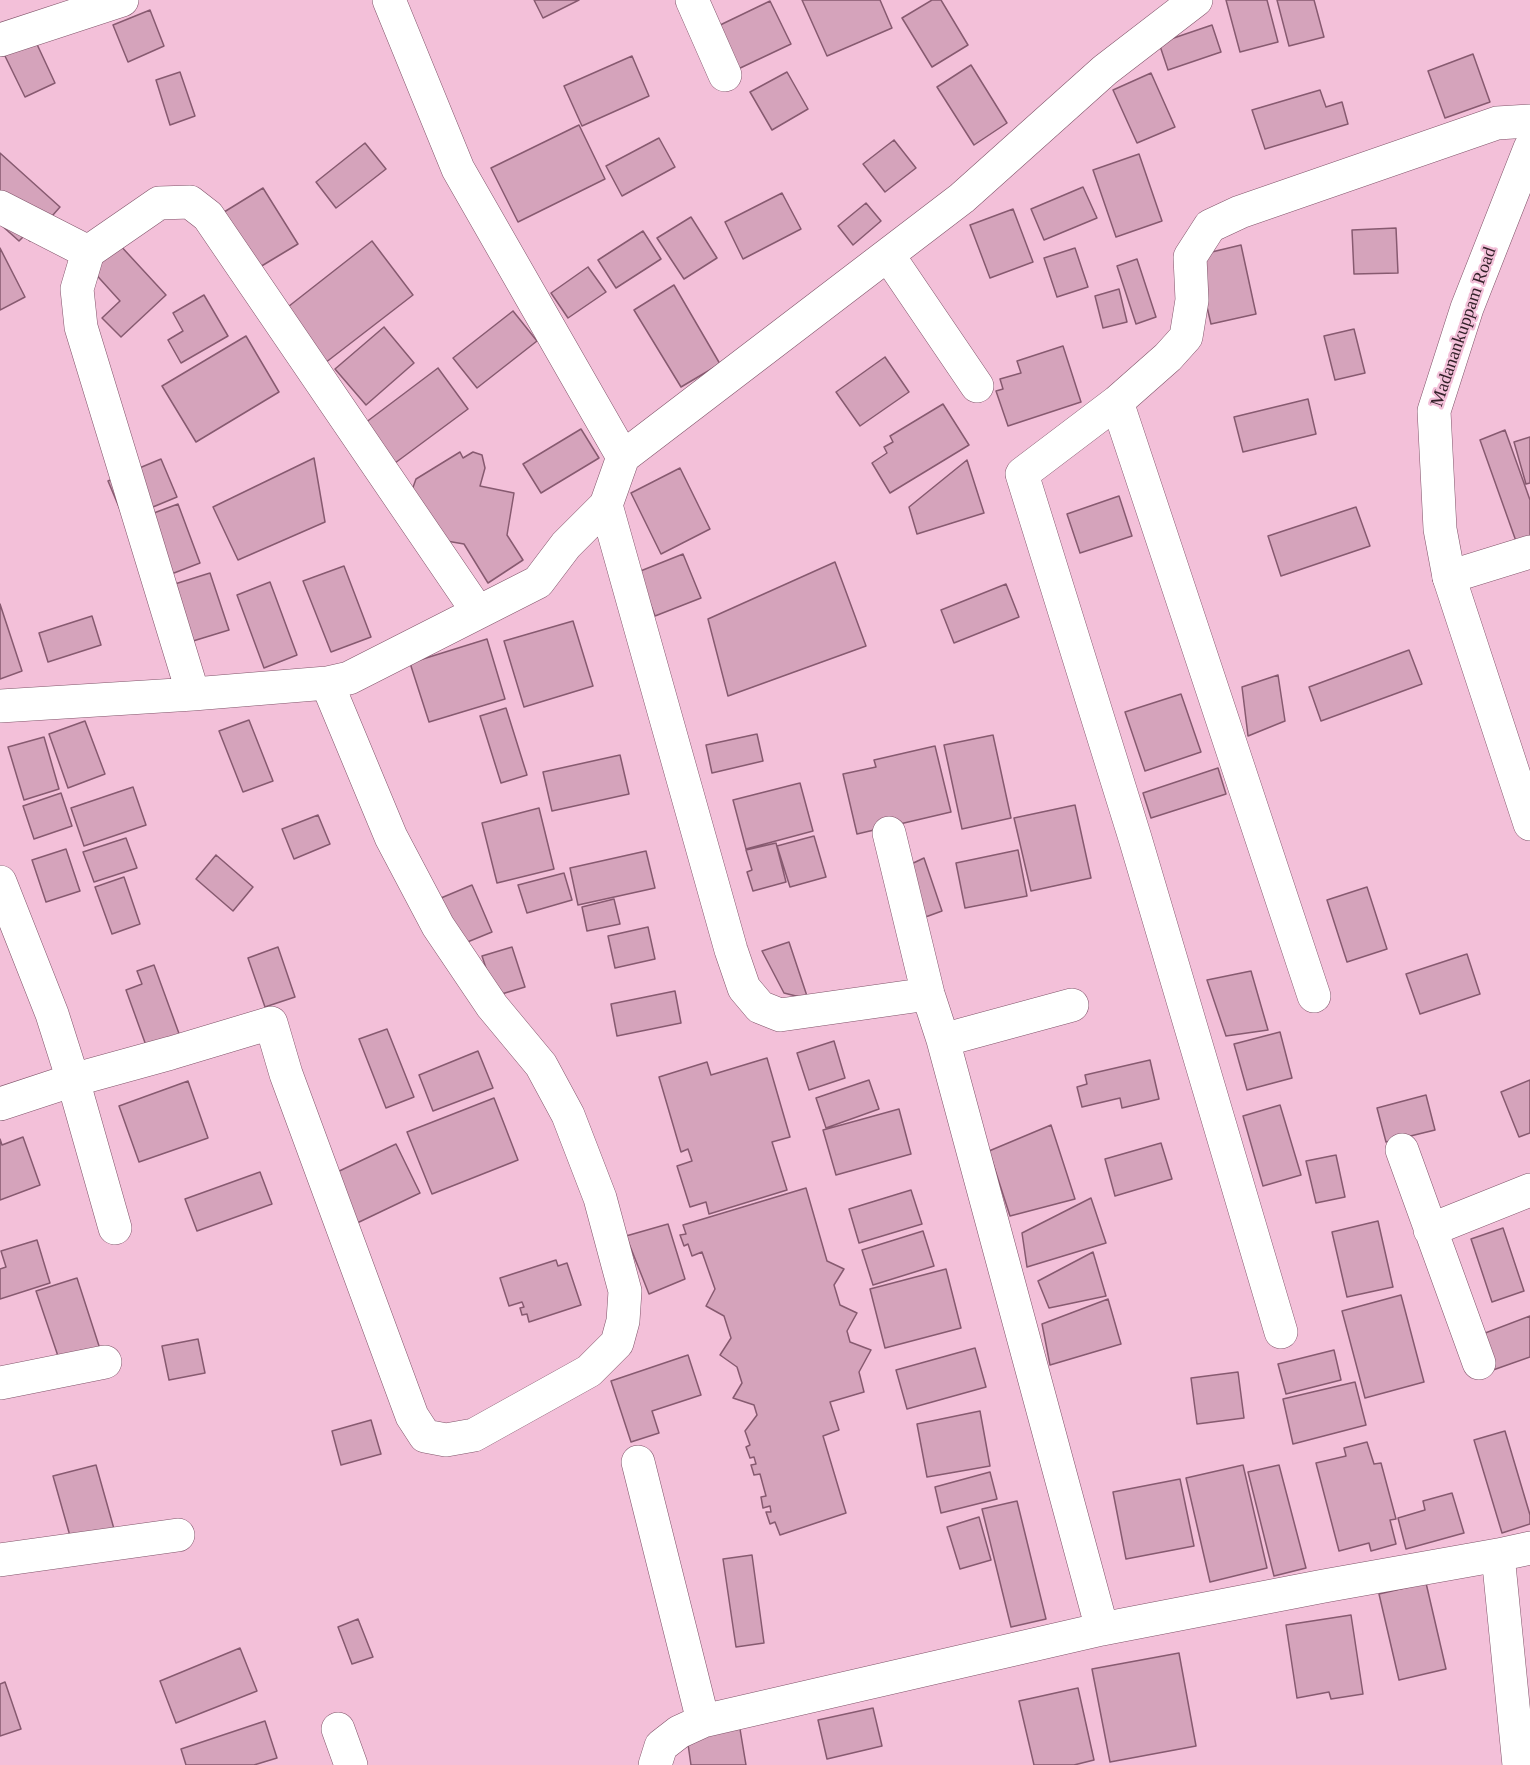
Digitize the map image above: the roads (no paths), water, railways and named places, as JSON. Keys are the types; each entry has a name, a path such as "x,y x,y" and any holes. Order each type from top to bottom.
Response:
{"street":[{"path":"0,40 122,0"},
{"path":"389,0 458,169 623,458"},
{"path":"692,0 725,75"},
{"path":"0,706 193,694 327,683 350,678 538,582 566,545 606,505 623,458 962,198 1105,70 1196,0"},
{"path":"1281,1332 1135,838 1022,474 1117,402 1186,337 1192,300 1190,257 1210,226 1240,212 1497,123 1530,121"},
{"name":"Madanankuppam Road","path":"1530,148 1467,308 1434,411 1440,529 1449,577 1522,772 1530,824"},
{"path":"193,694 81,327 78,289 88,252 159,203 190,202 208,216 478,612"},
{"path":"0,207 88,252"},
{"path":"888,255 977,386"},
{"path":"1117,402 1314,996"},
{"path":"606,505 731,950 744,988 760,1007 780,1015 928,994"},
{"path":"1449,577 1530,552"},
{"path":"0,1104 73,1080 271,1023 286,1074 412,1416 424,1436 446,1440 474,1435 589,1371 617,1343 623,1321 625,1291 600,1198 568,1115 541,1065 492,1006 438,926 392,837 327,683"},
{"path":"889,832 928,994 943,1040 1102,1629"},
{"path":"0,882 52,1014 115,1228"},
{"path":"943,1040 1072,1005"},
{"path":"1402,1150 1479,1363"},
{"path":"1430,1230 1530,1190"},
{"path":"0,1383 105,1362"},
{"path":"638,1462 703,1721"},
{"path":"0,1560 178,1535"},
{"path":"655,1765 661,1746 679,1732 703,1721 1102,1629 1324,1586 1498,1556 1530,1548"},
{"path":"1498,1556 1519,1765"},
{"path":"338,1729 351,1765"}]}
